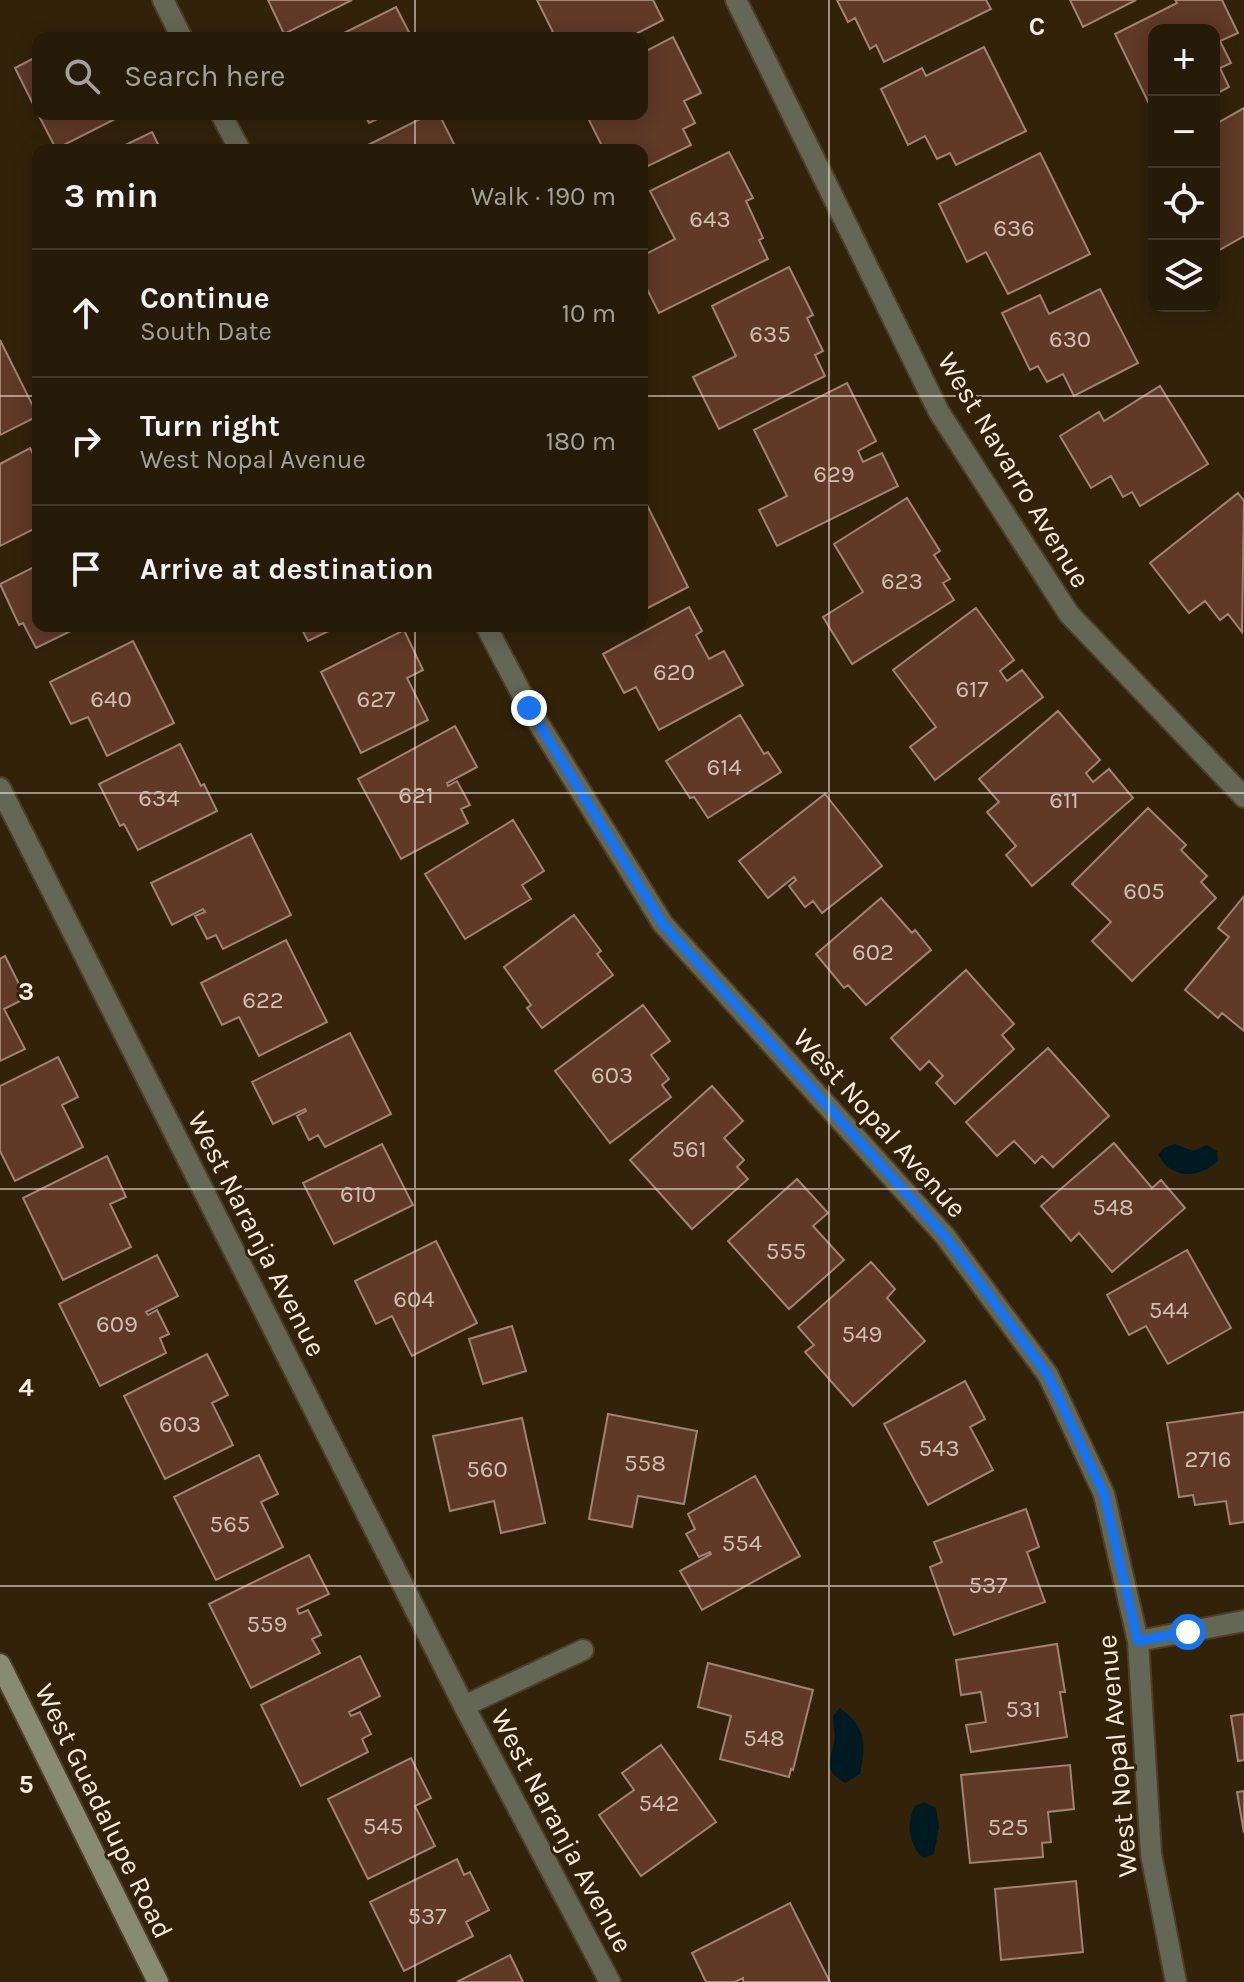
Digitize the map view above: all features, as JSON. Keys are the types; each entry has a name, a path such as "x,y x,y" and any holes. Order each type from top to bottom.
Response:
{"main road":[{"name":"West Guadalupe Road","path":"0,1664 158,1982"}],"street":[{"path":"163,0 179,32"},
{"name":"West Navarro Avenue","path":"736,0 939,412 1069,614 1244,797"},
{"path":"224,120 237,144"},
{"name":"West Nopal Avenue","path":"489,632 529,708 663,924 945,1236 1048,1375 1104,1494 1138,1641 1151,1854 1176,1982"},
{"name":"West Naranja Avenue","path":"0,788 464,1706 610,1982"},
{"path":"1138,1641 1244,1621"},
{"name":"West Naranja Avenue","path":"464,1706 583,1650"}],"water":[{"path":"1175,1144 1193,1151 1207,1145 1217,1151 1218,1161 1194,1174 1178,1173 1158,1155 1164,1148"},
{"path":"840,1708 860,1730 863,1745 860,1774 845,1783 833,1774 829,1766 835,1740 833,1716"},
{"path":"924,1802 936,1808 939,1827 934,1854 923,1858 914,1846 910,1820 915,1806"}],"building":[{"path":"268,0 352,0 288,32 283,32"},
{"path":"537,0 653,0 663,20 640,32 553,32"},
{"path":"837,0 986,0 991,9 884,62 876,45 870,49 855,18 848,22"},
{"path":"1070,0 1136,0 1083,27"},
{"path":"1175,0 1222,0 1238,33 1220,41 1220,24 1148,24 1148,102 1115,34 1177,3"},
{"path":"396,7 409,32 346,32"},
{"path":"673,37 701,93 684,101 695,123 683,129 691,145 648,166 648,144 601,144 589,120 648,120 648,50"},
{"path":"1220,41 1231,63 1220,68"},
{"path":"984,47 1026,131 956,165 950,153 937,159 925,136 908,145 881,89 922,68 926,76"},
{"path":"32,59 32,102 15,68"},
{"path":"1220,68 1229,87 1220,92"},
{"path":"1244,108 1244,236 1220,250 1220,168 1220,122"},
{"path":"41,120 113,120 66,144 53,144"},
{"path":"418,120 442,120 454,144 370,144"},
{"path":"152,132 158,144 127,144"},
{"path":"729,152 753,198 746,201 763,238 759,240 768,259 659,313 648,291 648,253 675,239 650,191"},
{"path":"1040,153 1090,254 1008,294 986,252 967,262 939,204"},
{"path":"789,267 813,315 807,318 823,351 815,355 825,376 719,429 693,377 736,356 712,306"},
{"path":"1100,289 1138,363 1074,396 1063,374 1047,382 1038,366 1030,370 1002,313 1040,295 1049,314"},
{"path":"0,340 32,404 32,419 0,435"},
{"path":"847,383 876,441 858,451 863,462 882,453 898,486 777,546 759,510 787,496 754,430"},
{"path":"1160,386 1208,464 1140,506 1132,492 1123,497 1111,476 1091,488 1060,436 1099,412 1104,421"},
{"path":"30,448 32,452 32,530 0,546 0,464"},
{"path":"1238,493 1244,501 1242,632 1228,614 1220,620 1205,601 1189,613 1150,563"},
{"path":"907,498 940,551 934,555 950,579 943,583 954,600 852,664 823,617 863,592 834,544"},
{"path":"648,507 688,587 648,608"},
{"path":"32,568 32,632 69,632 36,648 23,623 19,625 0,584"},
{"path":"689,607 702,631 696,635 709,659 724,651 743,685 659,730 636,687 624,693 603,654"},
{"path":"976,608 1014,660 1000,671 1007,681 1022,670 1043,697 935,780 910,747 936,727 893,670"},
{"path":"303,632 327,632 308,641"},
{"path":"405,632 423,670 407,678 428,720 361,753 321,672"},
{"path":"133,641 174,723 107,756 88,717 71,724 50,682"},
{"path":"1058,711 1100,760 1086,773 1093,782 1109,769 1133,798 1032,886 1006,855 1016,846 987,812 999,802 979,779"},
{"path":"740,715 764,754 768,752 781,772 708,818 694,797 690,798 666,761"},
{"path":"455,726 477,767 447,783 448,786 457,781 470,805 461,809 468,823 401,859 358,779"},
{"path":"180,744 217,811 138,850 124,824 120,826 99,784"},
{"path":"825,794 882,866 822,913 813,901 805,907 789,886 796,880 794,877 768,898 739,861"},
{"path":"1148,808 1186,845 1181,850 1207,876 1201,882 1216,898 1132,981 1092,941 1111,922 1072,884"},
{"path":"513,820 544,871 522,885 531,899 465,939 425,874"},
{"path":"251,834 291,915 223,949 216,935 207,939 195,916 205,912 203,909 172,925 151,883"},
{"path":"1244,896 1244,1031 1222,1013 1218,1018 1185,990 1229,937 1218,928"},
{"path":"881,898 931,950 866,1005 848,985 844,988 816,954"},
{"path":"574,915 601,951 597,954 613,975 542,1028 527,1008 531,1005 504,967"},
{"path":"286,940 327,1022 259,1056 239,1017 222,1025 201,983"},
{"path":"5,956 26,998 4,1009 25,1049 0,1061 0,959"},
{"path":"966,970 1014,1024 1002,1035 1014,1049 955,1104 936,1083 943,1076 929,1061 920,1070 891,1038"},
{"path":"643,1005 670,1041 651,1055 669,1079 662,1085 671,1097 610,1143 555,1071"},
{"path":"350,1033 391,1114 325,1147 318,1135 309,1140 297,1116 305,1109 273,1124 252,1082"},
{"path":"1048,1048 1109,1116 1053,1167 1042,1156 1035,1163 1014,1141 997,1156 966,1122"},
{"path":"58,1057 78,1097 62,1105 83,1147 15,1181 0,1151 0,1086"},
{"path":"712,1086 743,1121 724,1138 744,1160 737,1167 748,1179 692,1229 630,1160"},
{"path":"1114,1143 1152,1188 1161,1180 1185,1208 1112,1272 1079,1233 1071,1241 1041,1206"},
{"path":"382,1144 413,1205 334,1244 303,1183"},
{"path":"107,1156 126,1197 110,1204 131,1247 63,1280 23,1198"},
{"path":"797,1179 828,1213 813,1226 844,1260 789,1309 728,1241"},
{"path":"436,1241 477,1323 412,1356 392,1316 376,1324 355,1281"},
{"path":"1187,1250 1231,1328 1168,1364 1146,1326 1129,1335 1107,1295"},
{"path":"157,1255 178,1296 146,1312 148,1315 157,1310 169,1334 160,1338 166,1353 100,1386 59,1304"},
{"path":"871,1262 895,1289 887,1298 925,1341 853,1406 805,1352 814,1345 798,1327"},
{"path":"512,1326 526,1371 483,1384 469,1339"},
{"path":"207,1354 228,1395 212,1403 233,1445 165,1479 124,1396"},
{"path":"965,1381 985,1419 970,1427 993,1470 928,1505 884,1424"},
{"path":"1244,1412 1244,1522 1230,1524 1226,1501 1195,1505 1193,1495 1179,1497 1167,1423"},
{"path":"608,1414 697,1431 684,1504 638,1496 632,1527 589,1519"},
{"path":"522,1418 545,1523 501,1533 494,1501 450,1511 433,1436"},
{"path":"259,1455 278,1494 261,1502 283,1547 216,1580 174,1497"},
{"path":"755,1476 800,1556 702,1610 680,1571 711,1554 699,1557 686,1534 695,1529 688,1514"},
{"path":"1026,1509 1039,1547 1027,1552 1045,1602 954,1635 930,1567 942,1562 934,1542"},
{"path":"309,1555 329,1594 297,1609 299,1614 308,1610 321,1635 312,1639 320,1653 251,1688 209,1604"},
{"path":"1057,1644 1065,1692 1060,1692 1067,1737 971,1752 966,1725 986,1722 981,1692 961,1695 956,1660"},
{"path":"360,1656 380,1696 349,1712 351,1716 360,1712 371,1734 362,1739 368,1752 301,1786 261,1705"},
{"path":"708,1663 813,1690 789,1777 720,1759 731,1716 698,1707"},
{"path":"1244,1714 1244,1760 1238,1761 1231,1716"},
{"path":"661,1745 716,1822 641,1876 599,1815 634,1790 622,1773"},
{"path":"411,1758 431,1798 415,1806 435,1846 368,1879 328,1799"},
{"path":"1070,1765 1074,1809 1048,1812 1051,1842 1042,1843 1043,1857 970,1863 961,1775"},
{"path":"1244,1791 1244,1833 1237,1792"},
{"path":"457,1859 464,1875 470,1872 489,1910 466,1922 473,1936 404,1971 370,1902"},
{"path":"1076,1881 1083,1952 1001,1960 995,1889"},
{"path":"790,1903 830,1982 743,1982 743,1978 735,1982 706,1982 692,1953"},
{"path":"510,1955 523,1982 457,1982"}],"route":[{"path":"529,708 663,924 945,1236 1048,1375 1104,1494 1138,1641 1188,1632"}]}
